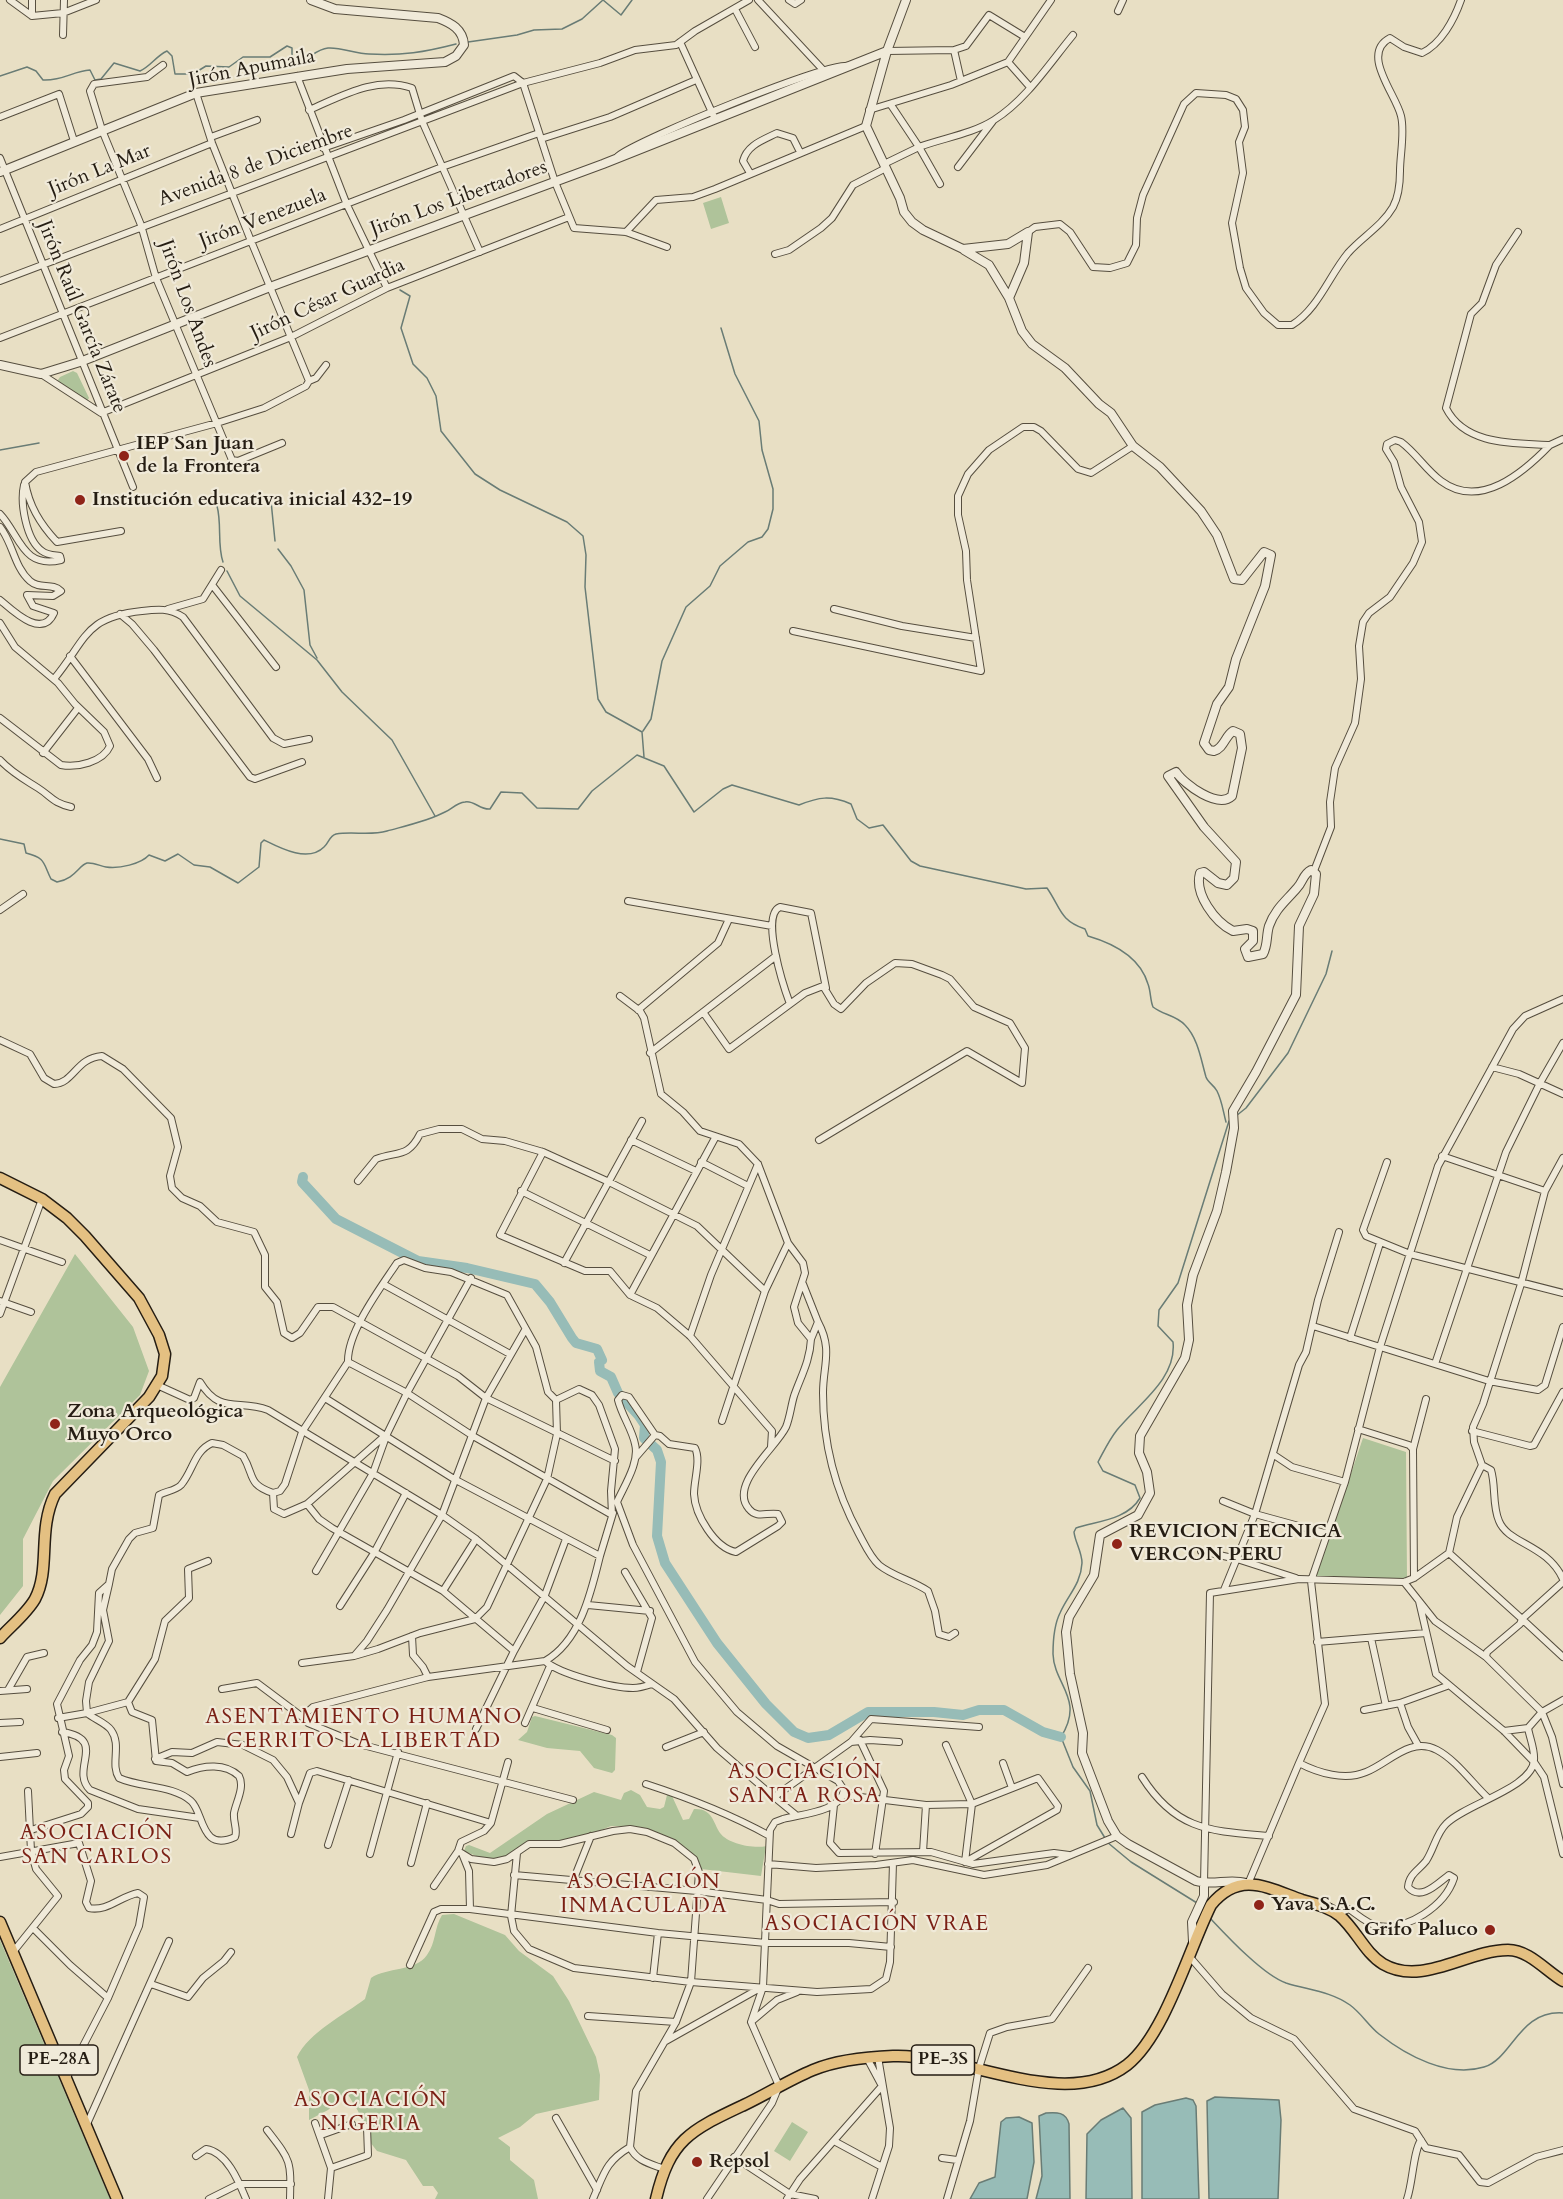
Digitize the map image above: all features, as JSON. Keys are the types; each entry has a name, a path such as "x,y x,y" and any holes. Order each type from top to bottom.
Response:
{"highway":[{"path":"0,1178 42,1199 73,1224 139,1298 159,1335 165,1354 165,1364 157,1385 55,1494 47,1511 42,1579 34,1600 0,1638"},
{"path":"1248,1884 1268,1886 1337,1914 1382,1963 1395,1970 1421,1971 1508,1950 1527,1955 1563,1981"},
{"name":"PE-3S","path":"656,2199 664,2169 677,2146 692,2132 769,2098 779,2086 825,2066 867,2058 913,2056 1016,2077 1073,2084 1087,2083 1113,2073 1137,2056 1152,2034 1191,1951 1207,1900 1248,1884"},
{"name":"PE-28A","path":"0,1922 117,2199"}],"street":[{"path":"10,0 32,16 63,13 96,0"},
{"path":"32,0 32,16"},
{"path":"63,35 64,0"},
{"name":"Jirón Apumaila","path":"2,171 196,93 357,68 445,62 456,56 464,45 459,30 451,23 438,18 335,9 312,0"},
{"path":"523,83 600,63 634,50 680,42 749,0"},
{"path":"758,0 825,72"},
{"path":"789,0 795,4 801,0"},
{"path":"906,0 887,51 866,126 904,212 912,222 988,265 1009,298 1022,331 1032,344 1065,368 1099,405 1111,413 1133,446 1160,467 1201,511 1217,535 1234,579 1237,581 1246,576 1264,552 1271,555 1265,586 1236,658 1229,687 1217,704 1204,743 1209,750 1214,751 1221,747 1233,731 1240,734 1242,748 1232,796 1228,800 1219,800 1186,784 1176,772 1168,776 1204,827 1236,862 1234,878 1225,885 1204,873 1199,875 1208,906 1212,914 1227,928 1253,931 1253,941 1245,953 1248,957 1254,957 1263,954 1268,930 1282,902 1299,886 1305,873 1314,871"},
{"path":"869,110 891,105 961,81 1008,62 1049,0"},
{"path":"1118,12 1123,0"},
{"path":"963,249 1008,244 1035,227 1060,224 1070,232 1093,267 1110,268 1127,263 1136,245 1137,218 1143,195 1184,104 1196,93 1226,95 1240,103 1245,118 1239,142 1243,173 1232,223 1240,268 1246,288 1264,313 1278,325 1292,325 1311,309 1348,252 1384,219 1394,205 1400,185 1401,116 1378,63 1379,50 1383,42 1390,38 1404,47 1422,53 1431,48 1444,33 1461,0"},
{"path":"735,9 755,47"},
{"path":"887,51 954,50 966,46 989,15 1025,37"},
{"path":"958,167 994,120 1030,87 1073,35"},
{"path":"680,42 713,115"},
{"path":"954,50 961,81"},
{"name":"Jirón Los Libertadores","path":"41,374 80,362 270,287 613,160 713,115 887,51"},
{"path":"1008,62 1030,87"},
{"name":"Jirón Los Andes","path":"164,65 147,77 94,84 90,91 102,130 141,225 156,278 232,460 238,461 282,442"},
{"path":"297,76 327,158 387,288"},
{"path":"323,148 420,113 512,76 523,83 555,182 569,217 577,230 626,232 667,248"},
{"name":"Jirón Venezuela","path":"0,338 442,167 610,117 696,80"},
{"path":"309,110 374,84 386,83 412,88 422,121 480,252"},
{"name":"Avenida 8 de Diciembre","path":"0,281 141,225 327,158 523,83"},
{"path":"196,93 251,241 308,383"},
{"path":"0,117 59,94 74,141"},
{"path":"891,105 940,184"},
{"name":"Jirón La Mar","path":"0,229 257,120"},
{"path":"775,254 789,250 821,228 831,219 853,185 919,147 994,120"},
{"path":"626,232 653,202 693,197 866,126"},
{"path":"750,173 743,161 745,154 752,146 777,133 793,138 800,152"},
{"name":"Jirón Raúl García Zárate","path":"0,158 2,171 43,263 80,362 133,488"},
{"name":"Jirón César Guardia","path":"102,413 196,378 291,337 387,288 569,217"},
{"path":"1009,298 1024,263 1028,232"},
{"path":"1518,232 1496,265 1482,303 1471,314 1446,408 1464,427 1482,438 1504,443 1550,445"},
{"path":"0,365 41,374 102,413"},
{"path":"0,514 28,555 45,561 61,560 60,556 47,554 34,543 22,497 25,482 36,472 119,452 264,408 316,378 326,365"},
{"path":"793,631 979,672 982,668 967,580 966,551 957,504 962,484 968,474 989,450 1023,427 1034,427 1041,431 1078,469 1091,473 1133,446"},
{"path":"1563,439 1550,445 1534,462 1496,489 1474,493 1438,480 1401,442 1395,440 1387,444 1386,449 1394,462 1401,487 1419,522 1422,542 1413,563 1390,597 1369,613 1363,622 1359,638 1361,679 1355,723 1335,768 1330,802 1331,827 1314,871 1316,877 1314,894 1299,926 1296,995 1234,1118 1217,1211 1193,1275 1187,1305 1189,1340 1185,1359 1140,1436 1139,1453 1147,1472 1149,1493 1138,1515 1100,1535 1094,1575 1069,1617 1066,1632 1070,1674 1079,1708 1082,1753 1108,1821 1118,1836 1128,1844 1204,1883 1234,1880 1248,1884 1325,1707 1326,1696 1317,1642 1311,1581 1346,1482 1380,1347 1442,1156 1513,1029 1525,1016 1563,999"},
{"path":"25,482 33,509 57,542 121,531"},
{"path":"0,527 6,534 16,561 30,581 43,587 54,586 61,591 53,596 27,595 33,606 54,613 50,619 42,622 26,622 0,600"},
{"path":"54,679 93,628 106,618 119,613 168,609 197,602 213,586 221,570"},
{"path":"213,586 276,667"},
{"path":"168,609 183,616 273,738 284,744 309,739"},
{"path":"834,609 902,626 976,638"},
{"path":"119,613 132,624 154,650 250,777 255,779 302,762"},
{"path":"0,623 15,647 54,679 78,708 108,738 110,746 106,754 87,762 66,766 43,753 0,720"},
{"path":"70,656 148,759 157,778"},
{"path":"43,753 78,708"},
{"path":"0,760 16,777 41,790 56,803 71,807"},
{"path":"0,910 23,894"},
{"path":"628,901 772,926"},
{"path":"790,1004 776,956 772,926 773,912 780,907 811,913 826,988 834,1004 841,1009 882,970 895,963 912,964 950,979 974,1007 1010,1023 1026,1054 1022,1083 971,1052 964,1053 819,1140"},
{"path":"638,1010 713,947 724,932 729,919"},
{"path":"650,1053 776,956"},
{"path":"703,1012 729,1049 804,993 818,986 826,988"},
{"path":"620,996 638,1010 644,1018 661,1094 683,1112 700,1131 715,1138 739,1144 758,1164 788,1243 803,1263 805,1273 795,1301 796,1318 811,1339"},
{"path":"0,1040 30,1054 44,1078 54,1084 67,1080 85,1060 102,1056 123,1070 162,1108 174,1126 178,1147 170,1176 172,1188 182,1198 200,1206 217,1222 254,1232 264,1255 265,1287 278,1302 283,1329 287,1335 296,1336 314,1311 323,1306 333,1308 458,1376 486,1398 615,1461"},
{"path":"1435,1364 1506,1152 1540,1083 1563,1043"},
{"path":"1492,1067 1540,1083 1563,1094"},
{"path":"564,1263 642,1121"},
{"path":"358,1181 376,1159 404,1153 412,1148 420,1134 439,1129 462,1129 482,1139 506,1141 543,1152 674,1213 698,1226 765,1291"},
{"path":"630,1294 715,1138"},
{"path":"631,1140 696,1172"},
{"path":"543,1152 500,1235 585,1271 607,1269 630,1294 657,1308 690,1336 772,1431 771,1449"},
{"path":"1442,1156 1545,1191"},
{"path":"1563,1158 1545,1191 1521,1284 1472,1431 1482,1465 1457,1517 1449,1553 1414,1578 1404,1582 1299,1580 1210,1593 1204,1883 1207,1900 1194,1912 1191,1951 1222,1994 1251,2018 1294,2039 1354,2109 1413,2130 1429,2149 1459,2155 1480,2182 1485,2184 1536,2157 1563,2150"},
{"path":"701,1162 748,1186"},
{"path":"1387,1162 1363,1230 1366,1236 1410,1254 1465,1270 1563,1293"},
{"path":"690,1336 722,1248 758,1164"},
{"path":"521,1191 650,1255"},
{"path":"0,1314 2,1302 42,1199"},
{"path":"1224,1590 1255,1514 1274,1455 1339,1232"},
{"path":"0,1240 62,1262"},
{"path":"722,1421 765,1291 788,1243"},
{"path":"1350,1338 1380,1243"},
{"path":"155,1759 172,1763 187,1772 198,1767 223,1767 239,1776 242,1784 234,1816 237,1832 235,1836 221,1838 210,1836 202,1827 197,1808 182,1796 119,1778 116,1771 118,1748 112,1731 87,1713 89,1682 110,1641 103,1610 112,1569 129,1539 135,1533 153,1528 159,1495 183,1483 198,1455 212,1443 223,1445 239,1453 248,1464 252,1481 257,1486 273,1493 280,1491 285,1484 302,1432 348,1362 348,1355 361,1322 400,1260 471,1278 507,1295 536,1347 548,1392 556,1400 557,1434 547,1479 530,1520 487,1607 475,1618 354,1656 302,1663"},
{"path":"316,1571 373,1473 387,1434 407,1393 428,1360 471,1278"},
{"path":"803,1283 824,1333 828,1354 823,1383 824,1419 837,1489 844,1508 873,1559 891,1574 928,1591 935,1611 939,1634 949,1637 955,1633"},
{"path":"383,1284 510,1354"},
{"path":"2,1302 31,1312"},
{"path":"636,1457 636,1445 623,1417 621,1396 629,1397 655,1435 660,1436 669,1444 695,1448 695,1500 703,1520 722,1546 736,1552 782,1522 775,1513 757,1515 744,1502 747,1481 771,1449 787,1422 795,1394 805,1374 811,1339 818,1322"},
{"path":"1313,1326 1490,1381 1541,1390 1545,1385 1563,1327"},
{"path":"354,1656 368,1641 442,1515 486,1398 525,1330"},
{"path":"348,1362 407,1393 473,1436 612,1515"},
{"path":"157,1385 190,1400 194,1398 200,1382 213,1400 229,1406 258,1406 442,1515 509,1564 577,1623 674,1699 738,1768 796,1815"},
{"path":"556,1400 579,1389 592,1395 613,1441 615,1461 611,1483 612,1515"},
{"path":"1472,1431 1530,1446 1534,1445 1563,1392"},
{"path":"325,1398 387,1434 454,1479 600,1556"},
{"path":"1414,1578 1413,1449 1426,1399"},
{"path":"1358,1429 1409,1445 1413,1449"},
{"path":"273,1493 273,1506 280,1513 291,1512 307,1504 387,1434"},
{"path":"525,1723 533,1708 547,1664 555,1656 588,1605 617,1502 636,1457 655,1435"},
{"path":"1274,1455 1292,1467 1346,1482"},
{"path":"1482,1465 1491,1470 1498,1520 1504,1530 1544,1553 1563,1580 1522,1619 1520,1624 1487,1652 1486,1657"},
{"path":"340,1606 374,1552 406,1494"},
{"path":"1223,1501 1255,1514 1328,1534"},
{"path":"617,1502 633,1545 695,1662 736,1712 777,1746 843,1785 844,1795"},
{"path":"307,1504 319,1519 339,1532 442,1591 514,1651"},
{"path":"442,1591 476,1539"},
{"path":"476,1729 505,1667 545,1595 566,1539"},
{"path":"1202,1551 1237,1559 1299,1580"},
{"path":"1449,1553 1563,1657"},
{"path":"58,1718 128,1702 155,1659 165,1621 189,1598 189,1569 208,1561"},
{"path":"625,1572 650,1611 652,1624 637,1672"},
{"path":"1404,1582 1435,1621 1486,1657 1542,1712 1561,1767 1563,1784"},
{"path":"31,1830 81,1814 88,1807 88,1803 65,1779 64,1770 69,1759 58,1718 58,1700 80,1660 92,1644 96,1632 97,1598 109,1584"},
{"path":"1419,1601 1436,1674 1447,1686 1504,1731 1534,1762 1544,1777 1563,1854"},
{"path":"588,1605 650,1611"},
{"path":"1317,1642 1426,1633"},
{"path":"412,1636 413,1655 423,1666 428,1677"},
{"path":"1371,1638 1386,1706"},
{"path":"8,1690 27,1657 44,1653"},
{"path":"305,1719 307,1710 313,1707 428,1677 505,1667 547,1664 616,1686 632,1688 652,1684"},
{"path":"222,1689 257,1683 308,1723 359,1744 398,1752 573,1800"},
{"path":"1364,1710 1400,1703 1447,1686"},
{"path":"0,1691 27,1689"},
{"path":"1504,1731 1528,1728 1542,1712 1563,1700"},
{"path":"128,1702 132,1712 152,1720 155,1759"},
{"path":"1400,1703 1408,1727 1418,1745"},
{"path":"533,1708 607,1730"},
{"path":"851,1742 857,1732 871,1719 979,1727"},
{"path":"0,1723 20,1722"},
{"path":"1337,1914 1349,1909 1375,1926 1387,1926 1400,1924 1429,1911 1452,1884 1454,1878 1449,1875 1428,1891 1420,1893 1408,1887 1412,1875 1426,1860 1446,1824 1528,1775 1534,1762 1528,1728"},
{"path":"62,1732 76,1734 86,1745 83,1778 90,1790 138,1809 200,1818"},
{"path":"666,1747 704,1732"},
{"path":"774,1797 851,1742 861,1740 899,1742"},
{"path":"861,1740 884,1791 875,1854"},
{"path":"155,1759 172,1752 192,1753 217,1742 243,1745 273,1760 287,1777 298,1803"},
{"path":"946,1745 972,1804 966,1862"},
{"path":"1299,1763 1344,1777 1365,1773 1410,1746 1418,1745 1442,1754 1488,1798"},
{"path":"370,1854 398,1752"},
{"path":"0,1756 38,1753"},
{"path":"434,1886 460,1853 461,1842 484,1831 491,1823 508,1762"},
{"path":"1002,1763 1012,1788"},
{"path":"291,1834 298,1803 308,1777 313,1771 491,1823"},
{"path":"1142,1777 1168,1809 1205,1830 1269,1836"},
{"path":"844,1795 881,1801 972,1804 990,1799 1038,1778 1058,1808 966,1862"},
{"path":"328,1845 349,1780"},
{"path":"645,1784 697,1800 747,1821 768,1835"},
{"path":"12,1952 58,1896 36,1869 31,1851 28,1791"},
{"path":"779,2086 751,2022 763,1987 768,1835 775,1822 834,1805 844,1795"},
{"path":"411,1863 427,1803"},
{"path":"923,1852 926,1804"},
{"path":"834,1805 830,1843 833,1849 849,1855 923,1852 973,1864 1054,1853 1072,1856"},
{"path":"460,1853 494,1862 507,1859 529,1844 560,1844 630,1829 660,1836 687,1852 697,1864 699,1872 691,1982 666,2042 636,2091 630,2147 636,2157 664,2169"},
{"path":"573,1881 591,1836"},
{"path":"768,1864 816,1868 913,1860 984,1875 1034,1868 1072,1856 1118,1836"},
{"path":"0,1857 79,1843 91,1881 86,1902 89,1908 101,1909 127,1895 142,1894 142,1919 108,1998 66,2078"},
{"path":"517,1852 511,1916 514,1931 520,1941 541,1955 574,1968 691,1982 801,1991 855,1992 877,1987 886,1979 889,1971 894,1902 893,1863"},
{"path":"460,1853 469,1870 470,1910"},
{"path":"514,1875 697,1891 766,1900 779,1904 894,1902"},
{"path":"410,1965 437,1910 470,1910 658,1933 766,1943 849,1943 891,1947"},
{"path":"33,1928 70,1965 108,1998"},
{"path":"653,1978 658,1933"},
{"path":"87,2124 169,1941"},
{"path":"151,1984 188,1997 203,1978 224,1961 231,1952"},
{"path":"947,2199 970,2121 979,2068 990,2033 1007,2027 1052,2019 1088,1968"},
{"path":"666,2042 763,1987"},
{"path":"751,2022 777,2000 801,1991"},
{"path":"588,2016 676,2022"},
{"path":"872,2199 889,2146 890,2128 878,2057"},
{"path":"867,2058 882,2086"},
{"path":"789,2197 882,2086"},
{"path":"707,2199 769,2098"},
{"path":"556,2118 597,2190"},
{"path":"315,2123 331,2168 328,2199"},
{"path":"321,2135 352,2124"},
{"path":"331,2168 368,2155 367,2127"},
{"path":"267,2130 288,2158 292,2171 290,2199"},
{"path":"1407,2199 1414,2176 1416,2150 1421,2140"},
{"path":"834,2141 882,2167"},
{"path":"593,2199 605,2169 614,2156 630,2147"},
{"path":"196,2156 210,2149 236,2175 246,2199"},
{"path":"734,2157 789,2197 814,2199"},
{"path":"942,2158 957,2160"},
{"path":"209,2199 239,2184 291,2184"}],"green space":[{"path":"721,197 729,223 711,229 703,203"},
{"path":"73,371 77,373 89,398 87,401 56,383 60,377"},
{"name":"Zona Arqueológica Muyo Orco","path":"75,1254 133,1327 149,1371 140,1395 53,1481 23,1539 23,1586 0,1615 0,1387"},
{"path":"1363,1438 1406,1452 1407,1578 1315,1580"},
{"path":"532,1717 612,1735 616,1738 615,1770 612,1773 594,1768 580,1751 547,1748 518,1740 527,1732"},
{"path":"631,1790 640,1795 647,1807 660,1809 664,1807 667,1795 672,1796 683,1820 689,1819 694,1809 700,1809 708,1813 720,1833 729,1840 748,1846 766,1846 761,1876 701,1869 684,1848 665,1836 633,1826 611,1826 569,1843 526,1846 504,1861 491,1862 464,1851 469,1845 490,1853 547,1814 594,1792 621,1800 624,1793"},
{"path":"454,1914 505,1935 519,1951 553,1976 569,2001 596,2057 600,2075 599,2100 536,2114 520,2127 498,2138 510,2147 510,2160 534,2180 538,2199 435,2199 438,2193 433,2186 423,2186 406,2160 377,2151 370,2142 358,2111 347,2093 328,2110 309,2120 309,2090 297,2057 303,2048 318,2032 365,1999 371,1978 408,1967 422,1960 430,1950 442,1915"},
{"path":"0,1940 110,2199 0,2199"},
{"path":"792,2122 808,2132 790,2161 774,2151"}],"water":[{"path":"1215,2097 1279,2100 1281,2120 1278,2199 1209,2199 1207,2101"},
{"path":"1186,2098 1193,2100 1196,2106 1199,2199 1142,2199 1142,2112 1155,2105"},
{"path":"1123,2108 1131,2118 1132,2199 1086,2199 1087,2134 1101,2120"},
{"path":"1046,2113 1061,2114 1066,2117 1069,2124 1070,2199 1036,2199 1042,2176 1039,2116"},
{"path":"1019,2117 1032,2123 1034,2162 1027,2199 970,2199 979,2183 995,2177 1001,2122 1006,2118"}],"waterway":[{"path":"468,42 517,35 534,30 562,29 582,19 603,0 621,15 632,0"},
{"path":"0,76 27,67 36,71 43,80 90,70 95,80 101,79 114,63 140,71 167,51 172,56 175,74 193,74 206,66 229,67 243,57 270,57 287,46 292,48 292,56 299,62 328,48 364,54 403,54 456,44"},
{"path":"400,290 410,296 401,328 413,364 427,378 436,396 441,431 475,474 500,490 567,522 583,536 586,555 585,587 598,699 606,712 642,732 644,757"},
{"path":"643,731 651,719 662,661 686,607 710,586 720,566 748,542 762,537 768,529 773,509 773,489 762,450 759,421 735,374 721,328"},
{"path":"0,450 39,443"},
{"path":"222,496 217,506 223,562"},
{"path":"271,501 275,541"},
{"path":"278,549 291,566 304,590 310,645 317,658"},
{"path":"227,571 240,596 317,660 342,692 392,740 435,816"},
{"path":"0,839 24,844 26,853 41,859 51,879 57,882 68,878 87,863 117,867 135,863 149,855 165,861 178,854 194,865 210,867 238,883 259,867 261,843 264,840 294,852 310,854 324,847 336,834 387,831 431,818 468,802 490,809 501,792 522,793 537,808 578,809 592,791 637,755 664,766 694,812 723,789 732,785 799,805 819,799 837,799 851,804 857,819 869,828 883,825 911,861 920,866 1026,889 1047,888 1070,922 1085,929 1088,936 1115,947 1132,959 1144,974 1153,1007 1178,1019 1189,1030 1207,1079 1219,1095 1226,1122"},
{"path":"1236,1116 1246,1108 1288,1053 1326,974 1332,951"},
{"path":"1105,1838 1097,1825 1090,1791 1073,1767 1061,1737 1068,1724 1070,1712 1069,1702 1058,1675 1053,1654 1055,1628 1081,1570 1082,1559 1074,1532 1076,1528 1120,1515 1140,1498 1135,1485 1103,1471 1098,1462 1114,1434 1154,1390 1169,1368 1173,1355 1173,1342 1158,1326 1159,1310 1178,1283 1229,1121"},
{"path":"303,1177 302,1182 336,1219 418,1261 467,1268 535,1284 550,1302 576,1343 597,1349 602,1360 599,1362 600,1371 611,1377 618,1393 639,1416 645,1425 644,1438 657,1450 661,1462 657,1536 665,1563 717,1643 766,1704 794,1732 808,1738 829,1735 868,1712 934,1712 963,1715 979,1710 1004,1710 1043,1732 1061,1737"},
{"path":"1107,1842 1131,1862 1197,1903"},
{"path":"1210,1918 1246,1954 1277,1979 1342,2000 1354,2008 1375,2031 1390,2042 1415,2057 1442,2067 1456,2070 1484,2067 1502,2055 1536,2019 1548,2014 1563,2013"}],"place":[{"name":"IEP San Juan de la Frontera","path":"124,456"},
{"name":"Institución educativa inicial 432-19","path":"80,500"},
{"name":"Zona Arqueológica Muyo Orco","path":"55,1424"},
{"name":"REVICION TECNICA VERCON PERU","path":"1117,1544"},
{"name":"Yava S.A.C.","path":"1259,1905"},
{"name":"Grifo Paluco","path":"1490,1930"},
{"name":"Repsol","path":"697,2162"}],"district":[{"name":"ASENTAMIENTO HUMANO CERRITO LA LIBERTAD","path":"364,1730"},
{"name":"ASOCIACIÓN SANTA ROSA","path":"805,1785"},
{"name":"ASOCIACIÓN SAN CARLOS","path":"97,1846"},
{"name":"ASOCIACIÓN INMACULADA","path":"644,1895"},
{"name":"ASOCIACIÓN VRAE","path":"877,1925"},
{"name":"ASOCIACIÓN NIGERIA","path":"371,2113"}]}
